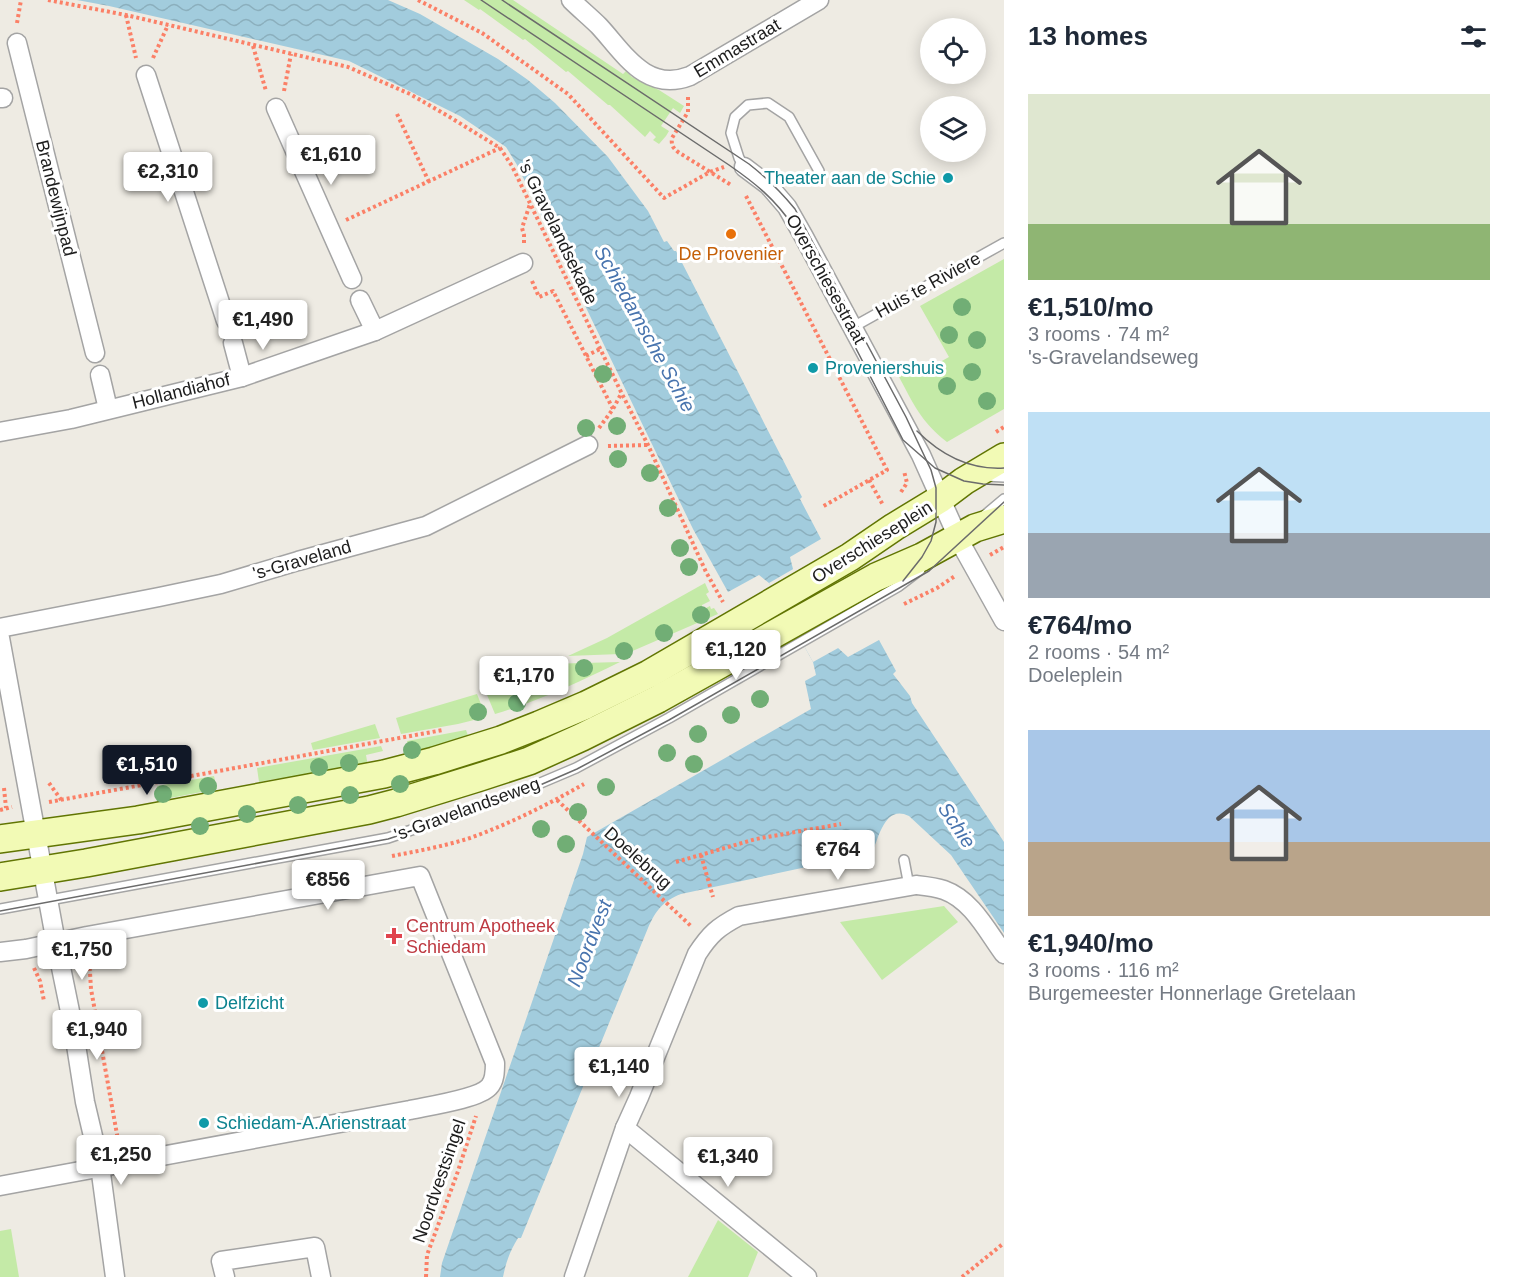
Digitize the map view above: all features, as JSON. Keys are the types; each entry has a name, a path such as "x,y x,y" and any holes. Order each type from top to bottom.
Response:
{"main road":[{"name":"Overschieseplein","path":"37,835 138,820 384,774 501,740 649,675 850,557 988,465 1004,457"},
{"name":"Overschieseplein","path":"823,618 876,577 922,557 975,528 1004,519"},
{"name":"'s-Gravelandseweg","path":"0,878 369,810 477,778 529,760 607,725 823,618"},
{"path":"0,839 37,835"}],"street":[{"path":"571,0 597,24 639,70 664,80 685,78"},
{"name":"Emmastraat","path":"685,78 819,0"},
{"name":"Brandewijnpad","path":"16,43 95,353"},
{"path":"146,75 226,321"},
{"path":"276,108 352,279"},
{"name":"Overschiesestraat","path":"744,167 768,185 786,207 804,237 921,455 940,499"},
{"name":"Hollandiahof","path":"0,432 71,419 242,377 375,331 523,263"},
{"path":"360,300 375,331"},
{"path":"232,343 242,377"},
{"path":"100,375 108,409"},
{"name":"'s-Graveland","path":"0,628 221,584 426,526 588,445"},
{"name":"Overschieseplein","path":"940,499 957,537 1004,621"},
{"path":"0,638 73,1026 85,1102 100,1166 115,1277"},
{"path":"0,952 420,876 495,1064 495,1073 490,1086 474,1095 410,1110 0,1186"},
{"path":"574,1277 625,1128 697,954 706,939 719,927 739,916 916,885 944,890 960,898 972,909 1004,954"},
{"path":"625,1128 807,1277"},
{"path":"225,1277 221,1261 315,1247 321,1277"}],"lane":[{"path":"744,167 730,133 735,117 748,105 768,103 789,117 819,171"},
{"name":"Huis te Riviere","path":"853,327 1004,243"},
{"path":"973,475 1004,477"},
{"name":"Overschieseplein","path":"957,537 1004,499"},
{"name":"'s-Gravelandseweg","path":"0,909 388,838 473,809 576,768 669,718 796,633"},
{"path":"904,860 909,886"}],"path":[{"name":"'s Gravelandsekade","path":"48,0 126,15 348,67 429,105 500,148 512,166 721,599"},
{"path":"418,0 482,33 568,94 664,198 710,172 729,165 744,167"},
{"path":"126,15 137,60 146,75"},
{"path":"146,75 168,25"},
{"path":"253,46 266,91 276,108 283,96 291,54"},
{"path":"685,78 689,102 688,112 671,143 678,152 736,189"},
{"path":"397,114 429,182"},
{"path":"330,228 500,148"},
{"name":"Overschiesestraat","path":"759,209 745,195 887,470 822,507"},
{"path":"530,203 522,228 523,263 539,297 553,291 613,409"},
{"path":"586,356 600,349"},
{"path":"622,394 588,445 648,446"},
{"path":"901,493 907,483 903,469"},
{"path":"0,810 56,802 453,728"},
{"name":"Doelebrug","path":"416,851 467,839 557,800 706,939"},
{"path":"676,862 756,839 841,824"},
{"path":"701,855 713,897"},
{"name":"Noordvestsingel","path":"426,1277 427,1255 478,1109 474,1095"},
{"path":"962,1277 1004,1243"}],"green space":[{"path":"464,0 513,0 623,74 626,71 632,77 684,106 680,113 673,108 661,126 669,131 659,144 653,140 656,137 650,131 645,137 568,71 566,72 525,39 523,40"},
{"path":"1004,259 1004,409 947,442 924,419 898,375 910,369 915,376 949,357 920,306"},
{"path":"705,583 709,592 706,594 710,601 702,606 704,609 710,606 711,609 714,608 718,614 621,656 620,654 568,656 607,638"},
{"path":"620,662 543,697 495,714 485,690 546,664"},
{"path":"477,694 486,717 401,734 396,718"},
{"path":"375,724 380,738 313,750 311,743"},
{"path":"466,730 471,744 411,761 407,741"},
{"path":"381,746 383,751 366,755 369,772 259,782 257,768"},
{"path":"214,776 217,789 160,800 157,786"},
{"path":"944,906 958,922 882,980 840,922"},
{"path":"718,1220 758,1252 748,1277 688,1277"},
{"path":"11,1229 19,1277 0,1277 0,1231"}],"water":[{"path":"77,0 388,0 420,14 498,59 555,103 608,157 648,211 664,242 667,241 676,251 802,497 800,499 821,539 790,557 793,569 838,648 848,657 879,640 896,671 893,674 910,696 912,703 1004,842 1004,933 951,855 909,816 901,813 894,814 884,824 872,853 681,894 665,903 657,911 648,928 521,1238 518,1238 507,1261 503,1277 440,1277 442,1263 587,837 811,709 805,681 816,675 813,662 769,583 759,575 728,592 693,529 517,165 506,147 460,116 349,61"}],"pier":[{"path":"795,568 840,647 813,662 769,583"}],"tram line":[{"path":"481,0 729,165 764,192 793,226 903,440 935,468 964,481 1004,485"},
{"path":"502,0 749,164 774,185 795,209 906,417 931,470 936,488 936,522 931,541 922,557 903,581"},
{"path":"917,431 946,454 968,464 1004,468"},
{"path":"0,911 388,839 524,792 577,769 669,720 929,571 1004,502"}],"place":[{"name":"Theater aan de Schie","path":"948,178"},
{"name":"De Provenier","path":"731,234"},
{"name":"Proveniershuis","path":"813,368"},
{"name":"Centrum Apotheek Schiedam","path":"394,936"},
{"name":"Delfzicht","path":"203,1003"},
{"name":"Schiedam-A.Arienstraat","path":"204,1123"}],"water label":[{"name":"Schiedamsche Schie","path":"645,329"},
{"name":"Schie","path":"957,825"},
{"name":"Noordvest","path":"589,943"}]}
